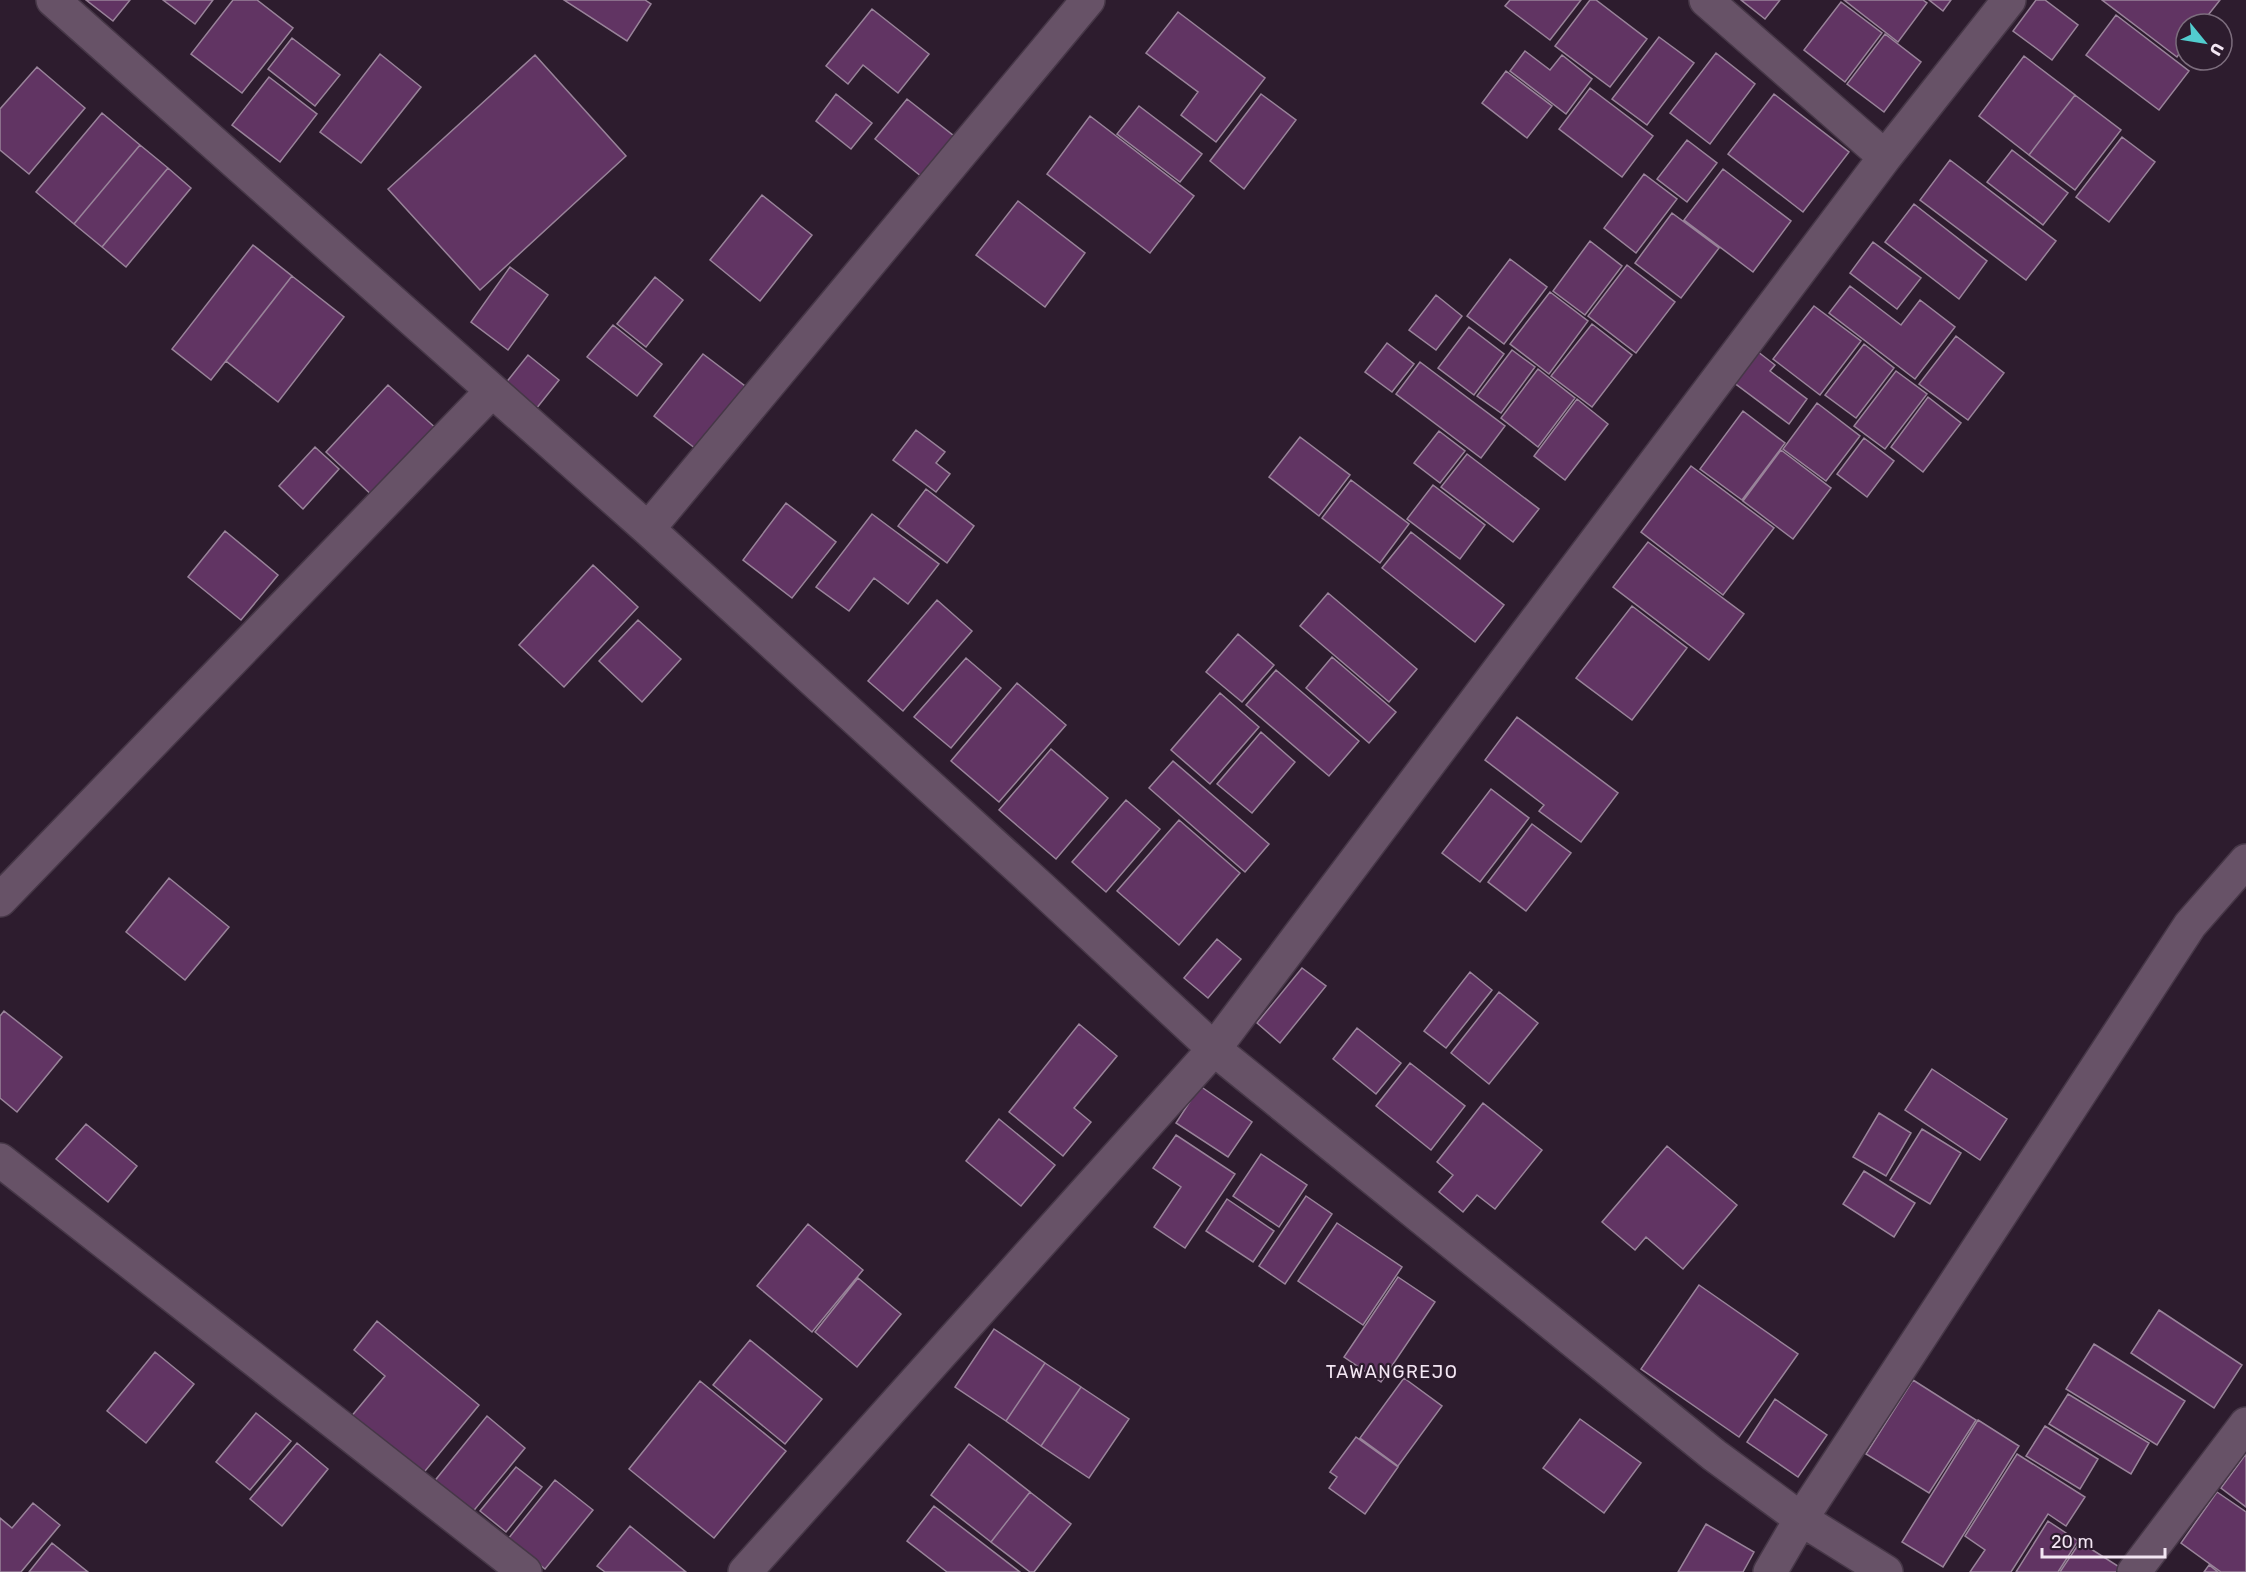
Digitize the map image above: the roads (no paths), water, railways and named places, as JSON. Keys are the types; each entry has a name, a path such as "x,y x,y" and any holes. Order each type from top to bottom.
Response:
{"street":[{"path":"53,0 491,392 648,529 1214,1049 1714,1455 1801,1518 1886,1572"},
{"path":"648,529 1088,0"},
{"path":"1706,0 1885,157"},
{"path":"745,1572 1214,1049 1885,157 2009,0"},
{"path":"0,900 491,392"},
{"path":"1770,1572 1801,1518 2190,925 2246,861"},
{"path":"0,1160 525,1572"},
{"path":"2134,1572 2246,1424"}],"district":[{"name":"TAWANGREJO","path":"1392,1372"}]}
